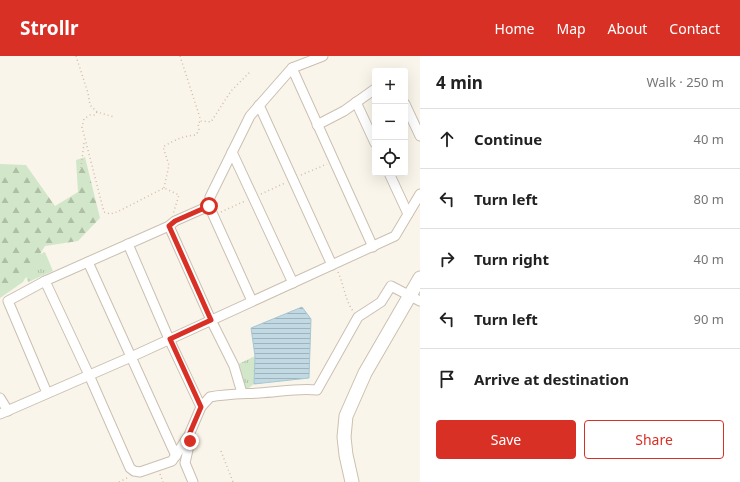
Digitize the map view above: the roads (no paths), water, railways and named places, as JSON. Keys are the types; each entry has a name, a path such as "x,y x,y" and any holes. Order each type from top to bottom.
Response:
{"street":[{"path":"252,301 209,206 210,197 250,116 259,104 292,68 323,56"},
{"path":"292,68 373,247"},
{"path":"317,125 344,111 372,91"},
{"path":"356,102 374,140"},
{"path":"259,104 333,264"},
{"path":"408,110 420,136"},
{"path":"232,152 293,283"},
{"path":"390,176 408,214"},
{"path":"0,398 4,412 130,357 396,236 420,194"},
{"path":"47,393 8,301 45,281 209,206"},
{"path":"172,224 211,320 234,366 242,393"},
{"path":"128,244 201,407"},
{"path":"88,262 176,456"},
{"path":"352,482 344,437 346,416 365,373 415,298 420,278"},
{"path":"45,281 130,468 134,471 140,472 172,461 189,435 201,407 210,397 300,388 317,390 358,317 381,302 391,286 415,298"},
{"path":"189,435 190,441 185,463 193,482"}],"water":[{"path":"302,307 311,319 309,378 254,384 255,356 251,328"}]}
